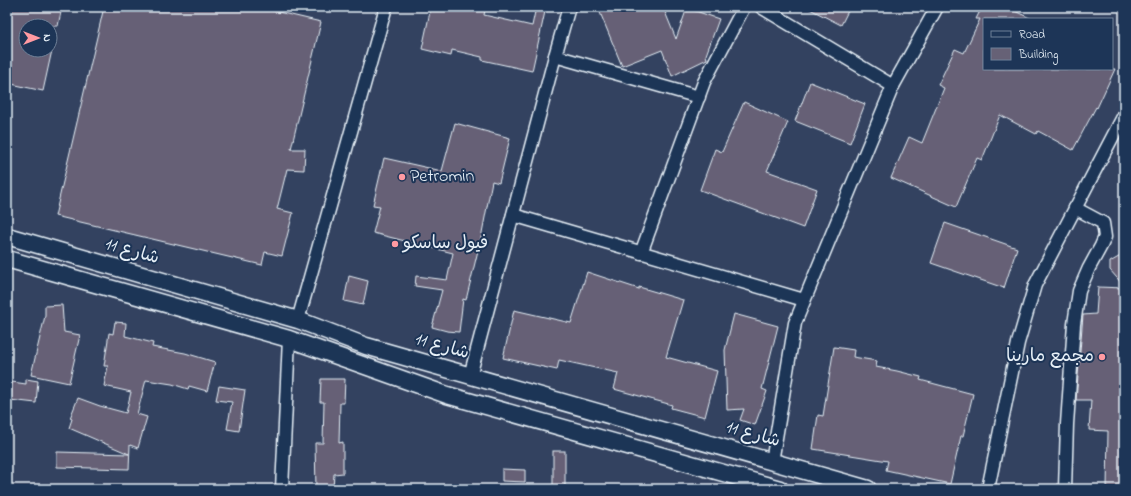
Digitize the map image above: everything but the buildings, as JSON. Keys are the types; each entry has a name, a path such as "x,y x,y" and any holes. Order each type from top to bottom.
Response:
{"street":[{"path":"298,320 386,7"},
{"path":"470,376 569,7"},
{"path":"641,253 704,82 744,7"},
{"path":"760,7 893,86"},
{"path":"772,462 795,323 893,86 937,7"},
{"path":"555,56 699,97"},
{"path":"988,489 1018,343 1035,285 1124,115"},
{"path":"1065,489 1067,424 1074,324 1079,290 1088,268 1105,237 1103,223 1075,208"},
{"path":"512,215 804,300"},
{"name":"شارع 11","path":"7,236 298,320 366,346 868,489"},
{"path":"7,259 289,339 447,395 780,489"},
{"path":"282,489 289,339"}],"place":[{"name":"Petromin","path":"402,177"},
{"name":"فيول ساسكو","path":"395,244"},
{"name":"مجمع مارينا","path":"1102,357"}]}
